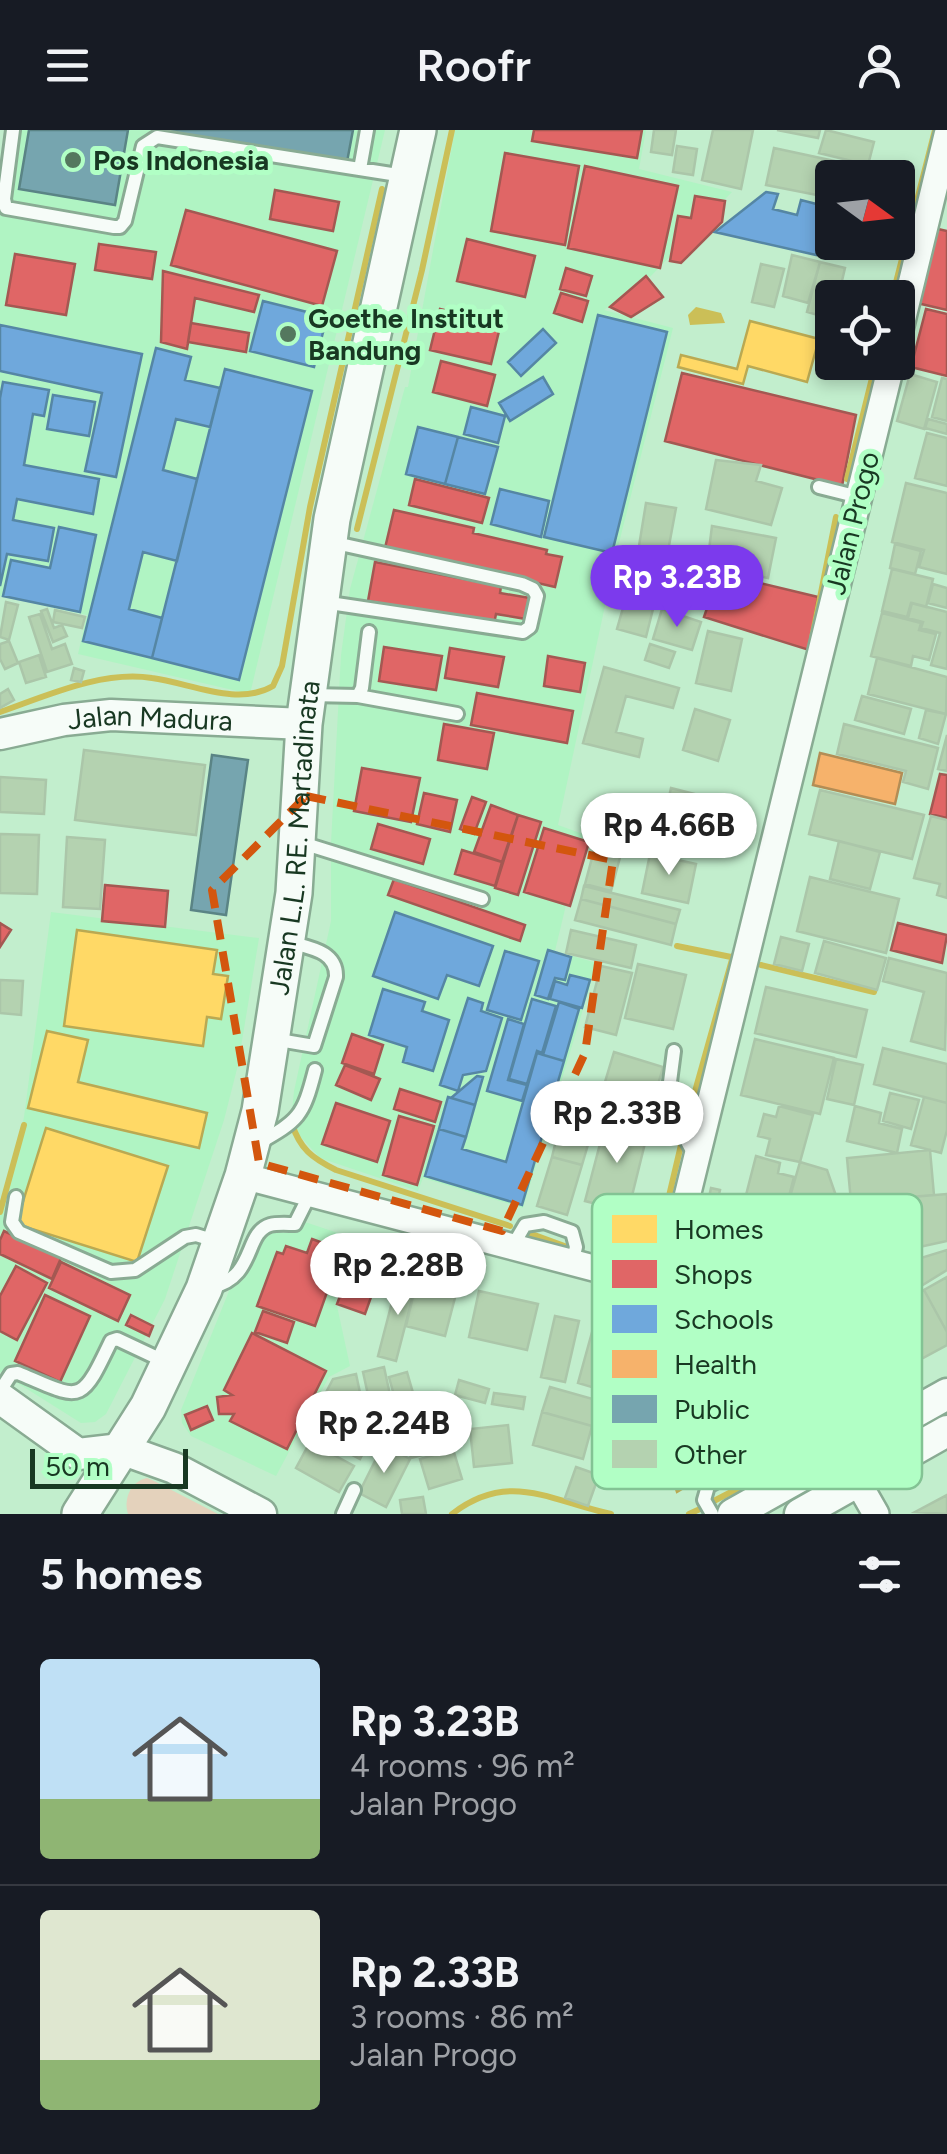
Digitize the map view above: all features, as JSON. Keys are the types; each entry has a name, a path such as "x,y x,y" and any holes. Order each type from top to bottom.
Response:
{"main road":[{"name":"Jalan L.L. RE. Martadinata","path":"92,1509 121,1448 170,1364 204,1289 247,1162 294,892 305,710 328,541 418,130"}],"street":[{"path":"912,280 947,135"},
{"name":"Jalan Progo","path":"688,1194 888,380"},
{"name":"Jalan Madura","path":"0,734 64,720 111,715 305,710"},
{"path":"247,1162 310,1194 592,1268"},
{"path":"922,1408 947,1394"},
{"path":"0,1398 78,1454 92,1509"},
{"path":"922,1444 947,1431"},
{"path":"78,1454 121,1448 174,1468 261,1514"},
{"path":"733,1514 776,1489"},
{"path":"800,1514 841,1489"},
{"path":"861,1489 876,1514"}],"lane":[{"path":"14,130 6,208 114,227 126,221 143,146 157,137 409,177"},
{"path":"360,169 366,130"},
{"path":"819,487 859,496"},
{"path":"319,602 523,632 530,627 537,596 522,584 328,541"},
{"path":"358,696 368,632"},
{"path":"305,710 358,696 457,714"},
{"path":"296,842 482,898"},
{"path":"271,1039 314,1046 336,977 336,967 329,956 287,942"},
{"path":"674,1051 667,1105 696,1158"},
{"path":"247,1162 298,1118 316,1070"},
{"path":"204,1289 224,1284 240,1274 260,1231 272,1224 295,1224 310,1194"},
{"path":"16,1197 12,1222 19,1232 111,1272 135,1270 186,1237 196,1235 222,1243"},
{"path":"0,1390 11,1374 18,1373 67,1394 79,1393 92,1380 110,1341 117,1339 170,1364"},
{"path":"707,1489 704,1500 712,1514"},
{"path":"343,1514 354,1490"}],"highlighted area":[{"path":"306,796 613,860 585,1053 502,1231 259,1163 212,890"}],"shaded area":[{"path":"5,130 385,130 250,694 78,654 87,615 0,596 0,162"},
{"path":"455,130 646,130 639,169 732,192 651,276 604,310 673,328 615,559 558,825 583,834 555,951 597,963 523,1208 423,1178 418,1191 320,1158 298,1134 292,1111 331,921 341,655 350,589 408,387"},
{"path":"696,307 721,313 725,323 690,325 688,315"},
{"path":"51,912 259,938 238,1065 224,1120 165,1299 106,1414 95,1422 81,1423 0,1372 0,1213 24,1117"},
{"path":"284,1215 353,1238 334,1292 350,1366 329,1377 276,1476 191,1436 182,1423 181,1410 254,1229 262,1220"},
{"path":"147,1478 218,1514 128,1514 130,1492"}],"building: Homes":[{"path":"750,321 815,338 807,382 748,366 743,384 678,367 681,355 737,369"},
{"path":"77,930 217,950 213,974 228,976 221,1019 207,1017 203,1046 64,1026"},
{"path":"47,1031 88,1040 78,1082 207,1113 199,1148 28,1108"},
{"path":"46,1128 168,1166 137,1262 16,1224"}],"building: Shops":[{"path":"534,130 642,130 637,158 532,141"},
{"path":"505,153 579,166 565,245 491,231"},
{"path":"585,166 678,186 660,268 568,248"},
{"path":"275,190 339,202 333,231 270,219"},
{"path":"695,196 725,201 722,222 681,263 670,261 678,216 691,218"},
{"path":"186,210 337,251 322,306 171,265"},
{"path":"938,229 947,231 947,310 917,303"},
{"path":"467,239 535,256 525,297 457,281"},
{"path":"99,244 156,252 152,279 95,270"},
{"path":"15,254 75,264 66,315 6,305"},
{"path":"566,268 592,276 586,296 560,289"},
{"path":"163,271 259,295 254,312 195,298 187,349 161,342"},
{"path":"646,276 663,297 631,317 610,307"},
{"path":"561,293 588,301 582,322 554,313"},
{"path":"440,309 501,323 491,364 430,350"},
{"path":"926,309 947,314 947,376 915,368 915,352"},
{"path":"191,323 249,333 246,352 188,342"},
{"path":"441,361 495,375 487,406 433,392"},
{"path":"682,373 856,415 842,486 665,441"},
{"path":"415,479 489,498 482,523 409,505"},
{"path":"394,510 474,528 473,533 562,557 555,587 385,548"},
{"path":"375,562 501,586 500,593 530,598 526,619 496,614 494,624 368,601"},
{"path":"719,573 818,597 809,650 704,617"},
{"path":"384,647 442,656 436,690 379,681"},
{"path":"450,648 504,657 498,687 445,678"},
{"path":"548,656 585,663 580,692 544,686"},
{"path":"477,693 573,711 567,743 471,725"},
{"path":"444,724 494,733 487,769 438,760"},
{"path":"362,768 420,778 411,822 354,811"},
{"path":"940,774 947,775 947,818 930,814"},
{"path":"424,793 457,800 450,832 417,824"},
{"path":"472,797 486,802 474,834 460,829"},
{"path":"491,805 518,815 502,862 474,852"},
{"path":"518,815 541,822 518,895 495,888"},
{"path":"378,824 430,839 423,864 371,849"},
{"path":"544,828 589,842 570,906 524,892"},
{"path":"462,850 502,862 495,886 455,874"},
{"path":"394,879 525,925 520,941 388,895"},
{"path":"105,885 168,891 165,927 102,921"},
{"path":"0,923 11,930 0,947"},
{"path":"898,923 947,935 942,963 891,950"},
{"path":"352,1034 383,1045 374,1074 342,1063"},
{"path":"345,1065 380,1079 371,1100 336,1085"},
{"path":"400,1089 441,1102 435,1122 394,1109"},
{"path":"336,1103 390,1121 377,1162 322,1144"},
{"path":"399,1116 434,1126 417,1185 383,1175"},
{"path":"4,1231 61,1258 52,1279 0,1254"},
{"path":"312,1239 342,1250 315,1326 257,1306 277,1252 283,1254 286,1246 307,1253"},
{"path":"354,1259 381,1269 365,1314 337,1304"},
{"path":"61,1262 130,1295 118,1321 49,1288"},
{"path":"16,1266 47,1283 17,1340 0,1331 0,1296"},
{"path":"45,1295 90,1316 60,1382 15,1361"},
{"path":"263,1311 294,1322 287,1343 255,1332"},
{"path":"131,1315 153,1326 149,1336 126,1325"},
{"path":"252,1333 326,1371 287,1449 230,1421 234,1414 219,1414 217,1397 232,1395 224,1390"},
{"path":"207,1406 213,1420 191,1430 185,1415"}],"building: Schools":[{"path":"766,192 778,194 773,209 797,215 801,200 815,204 815,255 715,232"},
{"name":"Goethe Institut Bandung","path":"263,301 327,317 314,367 250,351"},
{"path":"598,315 667,332 612,553 544,537"},
{"path":"0,325 142,354 116,477 85,471 102,393 0,371"},
{"path":"543,329 556,343 521,376 508,362"},
{"path":"156,348 191,357 185,380 220,388 210,427 176,419 163,470 197,479 177,561 143,552 129,609 162,618 152,658 83,641"},
{"path":"225,369 312,391 239,680 152,658"},
{"path":"543,377 553,394 510,421 499,403"},
{"path":"3,382 49,390 44,416 33,414 24,465 99,479 93,514 17,499 13,520 54,528 48,561 7,554 0,586 0,398"},
{"path":"53,395 95,402 89,436 47,429"},
{"path":"471,407 505,416 498,443 464,434"},
{"path":"418,427 458,437 445,484 406,474"},
{"path":"458,437 498,447 485,494 445,484"},
{"path":"500,489 549,501 541,537 491,524"},
{"path":"59,527 96,535 80,612 3,596 11,560 50,568"},
{"path":"395,912 493,946 479,986 447,975 438,999 373,976"},
{"path":"548,950 571,957 565,980 555,978 548,999 535,995"},
{"path":"505,951 539,961 521,1020 487,1010"},
{"path":"570,975 590,980 582,1008 550,999 555,981 567,985"},
{"path":"383,989 425,1002 422,1011 449,1020 433,1071 403,1062 407,1047 369,1035"},
{"path":"468,998 483,1003 481,1011 502,1018 486,1071 463,1075 458,1091 440,1085"},
{"path":"532,999 556,1006 542,1053 537,1051 527,1084 509,1079"},
{"path":"559,1002 579,1009 564,1061 543,1055"},
{"path":"508,1019 524,1024 508,1080 527,1085 522,1101 487,1091"},
{"path":"537,1053 564,1061 522,1205 425,1176 439,1129 466,1137 462,1149 506,1162"},
{"path":"477,1076 483,1077 475,1105 451,1098"},
{"path":"448,1097 475,1105 466,1137 439,1129"}],"building: Health":[{"path":"820,753 902,773 895,804 813,785"}],"building: Public":[{"name":"Pos Indonesia","path":"29,130 128,130 115,205 19,189"},
{"name":"Pos Indonesia","path":"160,130 353,130 347,162"},
{"path":"212,755 248,760 226,915 191,910"}],"building: Other":[{"path":"654,130 676,130 672,155 651,152"},
{"path":"713,130 753,130 741,189 702,180"},
{"path":"777,130 820,130 818,138"},
{"path":"826,130 874,142 869,160 819,153"},
{"path":"677,146 697,149 693,175 673,172"},
{"path":"774,148 830,160 815,160 815,195 766,185"},
{"path":"792,255 820,262 808,303 783,296"},
{"path":"820,262 845,268 842,280 815,280"},
{"path":"761,264 784,269 774,307 752,302"},
{"path":"815,281 815,314 807,312"},
{"path":"915,375 937,382 924,429 897,421 908,380 915,380"},
{"path":"942,378 947,379 947,421 932,417"},
{"path":"928,419 947,424 947,434 925,428"},
{"path":"927,433 947,438 947,486 915,478"},
{"path":"716,460 761,465 756,481 782,488 771,525 706,509"},
{"path":"906,483 947,493 947,574 919,567 924,550 892,542"},
{"path":"646,503 676,508 668,551 639,546"},
{"path":"712,526 776,538 768,578 707,566"},
{"path":"895,544 921,551 915,574 890,568"},
{"path":"892,569 933,579 926,607 911,603 907,617 882,611"},
{"path":"933,584 947,588 947,608 928,603"},
{"path":"627,594 655,601 646,637 617,629"},
{"path":"6,602 18,605 9,640 0,637"},
{"path":"912,603 947,612 947,669 931,665 940,633 921,628 923,622 908,618"},
{"path":"47,609 54,628 62,625 67,636 53,642 41,611"},
{"path":"662,609 701,622 692,650 653,639"},
{"path":"55,610 85,617 82,628 53,622"},
{"path":"882,613 921,623 919,630 936,634 929,660 913,656 911,666 871,656"},
{"path":"40,614 52,649 65,644 72,664 47,672 29,617"},
{"path":"708,631 742,639 731,691 696,683"},
{"path":"9,641 18,663 5,669 0,644"},
{"path":"650,644 675,652 669,668 645,660"},
{"path":"39,655 46,677 26,683 19,662"},
{"path":"877,658 947,677 946,714 868,694"},
{"path":"604,667 679,688 673,708 626,696 616,732 643,739 639,757 583,743"},
{"path":"74,668 84,671 81,682 71,680"},
{"path":"8,689 14,700 0,708 0,694"},
{"path":"862,696 911,709 904,734 855,720"},
{"path":"695,709 730,720 718,761 683,750"},
{"path":"926,710 946,714 938,744 919,738"},
{"path":"844,724 938,748 928,789 903,782 906,771 837,754"},
{"path":"947,735 947,771 938,769"},
{"path":"84,750 205,765 196,835 75,820"},
{"path":"0,777 46,780 44,814 0,812"},
{"path":"671,788 706,797 696,840 661,832"},
{"path":"820,790 924,815 912,859 809,834"},
{"path":"931,816 947,820 947,898 937,895 940,884 914,878"},
{"path":"600,828 626,835 611,891 585,884"},
{"path":"0,834 39,835 37,894 0,893"},
{"path":"67,837 105,840 100,909 63,907"},
{"path":"839,841 880,852 870,889 830,879"},
{"path":"650,854 696,864 688,903 642,893"},
{"path":"810,877 899,899 886,953 797,931"},
{"path":"584,886 680,910 676,924 581,899"},
{"path":"581,899 676,924 671,945 575,920"},
{"path":"571,930 636,945 631,968 566,953"},
{"path":"781,937 809,944 802,971 774,964"},
{"path":"824,941 886,958 877,990 815,973"},
{"path":"889,958 947,973 945,1050 911,1041 924,992 883,981"},
{"path":"638,964 686,975 673,1029 625,1018"},
{"path":"601,966 632,973 616,1035 585,1027"},
{"path":"0,980 23,981 21,1015 0,1013"},
{"path":"766,987 867,1010 856,1057 755,1033"},
{"path":"755,1039 834,1058 820,1114 741,1095"},
{"path":"883,1048 947,1064 947,1103 874,1084"},
{"path":"614,1052 663,1067 649,1117 599,1102"},
{"path":"836,1059 863,1065 854,1105 827,1099"},
{"path":"890,1093 919,1100 911,1129 883,1121"},
{"path":"924,1097 947,1103 947,1130 941,1153 911,1145"},
{"path":"779,1106 813,1115 800,1162 766,1155 770,1139 758,1136 764,1114 776,1117"},
{"path":"855,1106 881,1113 879,1123 902,1129 897,1153 847,1141"},
{"path":"565,1110 595,1118 589,1141 558,1132"},
{"path":"606,1121 648,1131 632,1194 592,1194 592,1203 585,1201"},
{"path":"558,1132 589,1141 582,1165 552,1157"},
{"path":"930,1150 934,1195 850,1194 847,1158"},
{"path":"756,1156 780,1163 778,1173 794,1177 790,1194 746,1194"},
{"path":"552,1157 582,1165 567,1215 537,1206"},
{"path":"800,1162 827,1170 835,1194 791,1194"},
{"path":"947,1194 947,1241 922,1246 922,1196"},
{"path":"947,1250 947,1270 922,1285 922,1258"},
{"path":"399,1275 417,1280 396,1361 378,1356"},
{"path":"947,1277 947,1332 924,1290"},
{"path":"417,1280 457,1290 445,1336 406,1326"},
{"path":"479,1291 538,1304 527,1350 469,1337"},
{"path":"922,1291 947,1332 947,1345 922,1359"},
{"path":"555,1316 579,1321 565,1382 541,1377"},
{"path":"592,1332 592,1387 578,1383"},
{"path":"384,1367 397,1427 376,1432 363,1372"},
{"path":"407,1372 424,1431 432,1429 438,1451 411,1458 389,1377"},
{"path":"356,1374 368,1430 321,1402 333,1379"},
{"path":"459,1380 489,1389 485,1403 455,1395"},
{"path":"550,1387 592,1399 592,1426 542,1412"},
{"path":"494,1393 525,1397 523,1409 492,1404"},
{"path":"463,1410 468,1435 439,1441 435,1415"},
{"path":"542,1412 592,1426 583,1459 533,1445"},
{"path":"323,1417 369,1441 360,1459 314,1435"},
{"path":"508,1425 512,1463 474,1467 470,1429"},
{"path":"310,1442 354,1466 339,1492 296,1468"},
{"path":"383,1445 410,1459 386,1507 359,1493"},
{"path":"453,1449 462,1479 429,1489 420,1459"},
{"path":"576,1467 592,1473 594,1489 588,1506 565,1498"},
{"path":"947,1495 947,1514 915,1512"},
{"path":"423,1497 426,1514 402,1514 400,1500"}],"waterway":[{"path":"357,529 422,270 452,130"},
{"path":"897,280 935,130"},
{"path":"0,712 74,686 114,678 152,678 229,694 259,692 273,686 282,666 310,507 382,189"},
{"path":"847,479 872,380"},
{"path":"812,638 836,517"},
{"path":"677,946 736,958"},
{"path":"685,1127 733,956"},
{"path":"761,965 874,992"},
{"path":"292,1124 308,1152 336,1170 510,1226"},
{"path":"0,1212 24,1125"},
{"path":"669,1194 681,1145"},
{"path":"529,1233 570,1248"},
{"path":"710,1503 737,1489"},
{"path":"452,1514 473,1501 511,1491 611,1514"},
{"path":"689,1514 700,1509"}],"place":[{"name":"Pos Indonesia","path":"73,160"},
{"name":"Goethe Institut Bandung","path":"288,334"}]}
